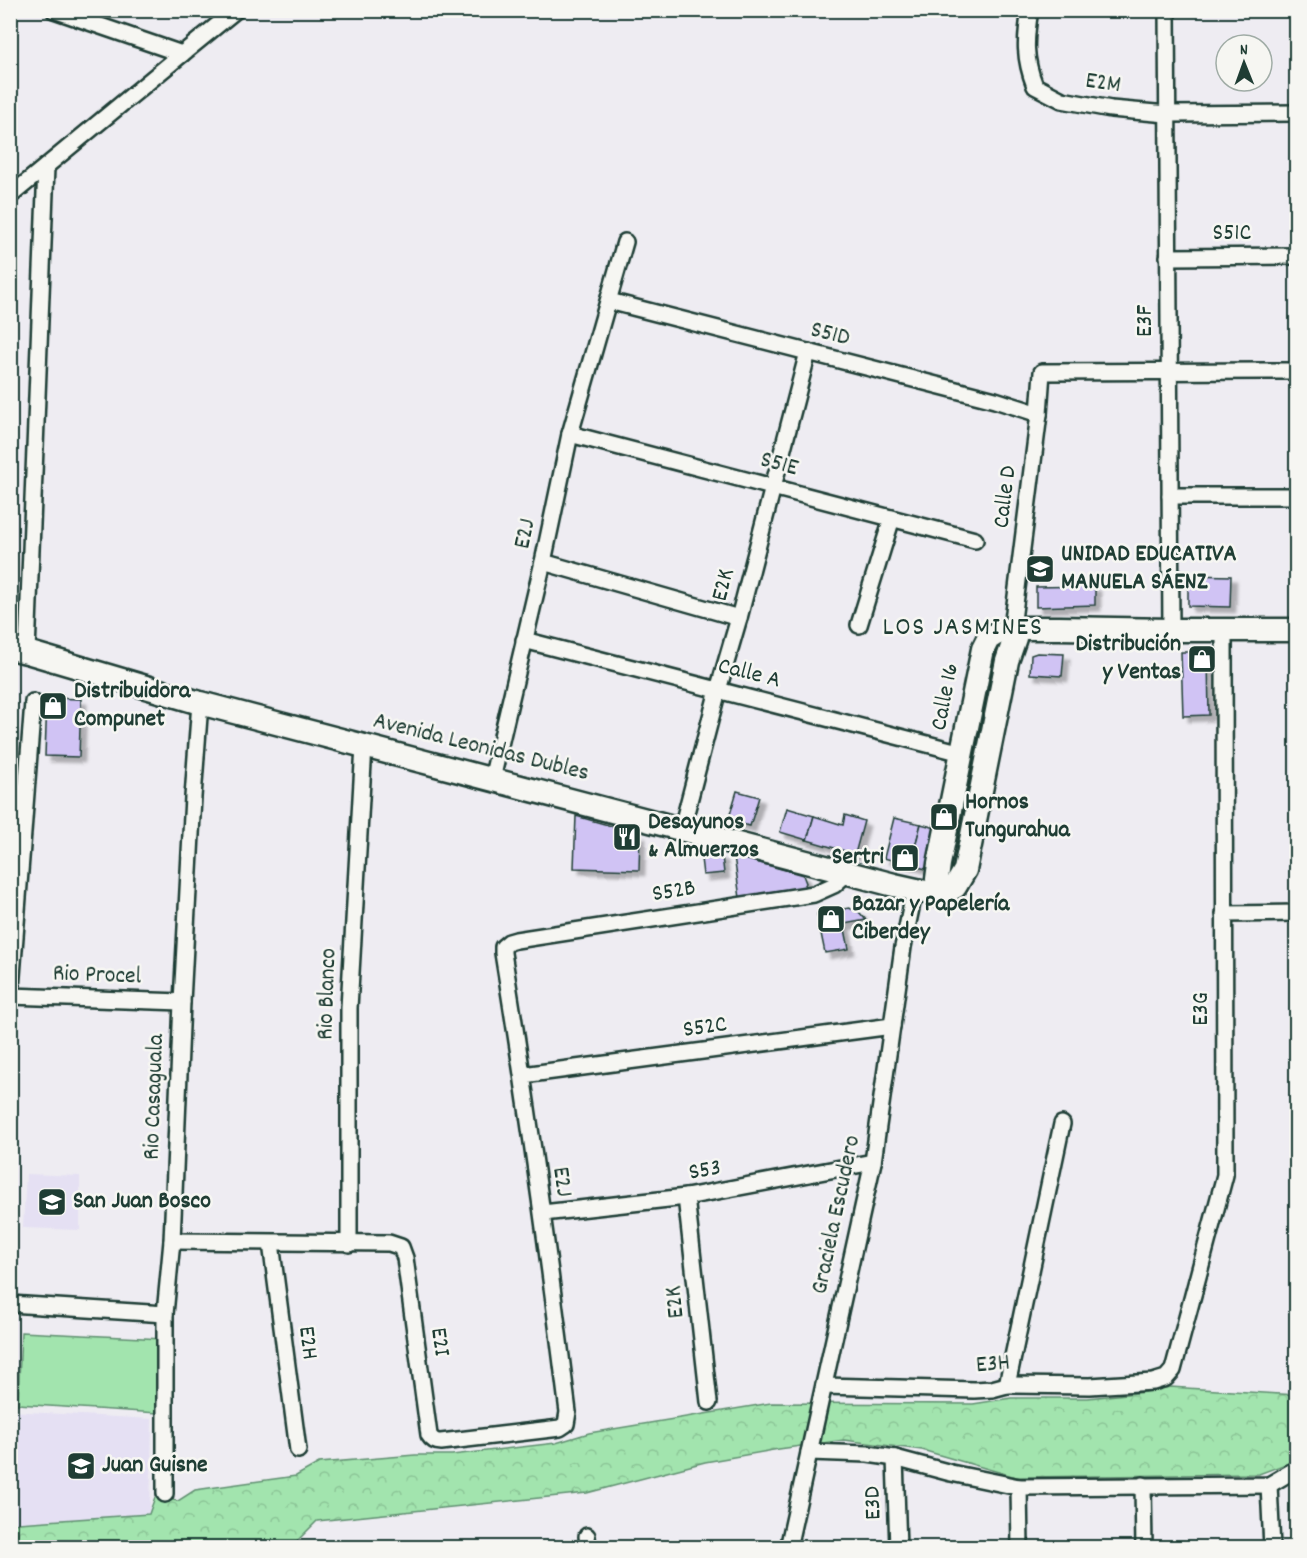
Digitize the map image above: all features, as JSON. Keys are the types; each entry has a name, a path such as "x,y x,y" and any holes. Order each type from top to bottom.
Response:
{"main road":[{"path":"939,895 955,887 965,870 1006,661 1015,638 1012,628 1296,630"},
{"name":"Calle 16","path":"939,895 937,879 939,864 982,649 988,639 1012,628"},
{"name":"Avenida Leonidas Dubles","path":"19,650 200,703 939,895"}],"street":[{"path":"54,10 182,54"},
{"path":"10,196 236,10"},
{"name":"E2M","path":"1030,10 1026,52 1028,69 1035,86 1062,100 1167,114 1296,113"},
{"name":"E3F","path":"1167,10 1171,630"},
{"path":"19,650 46,167"},
{"name":"E2J","path":"492,779 543,562 570,434 625,242"},
{"name":"S51C","path":"1168,257 1296,256"},
{"name":"S51D","path":"609,301 995,400 1039,414"},
{"name":"E2K","path":"682,828 808,352"},
{"path":"1169,371 1296,370"},
{"name":"Calle D","path":"1012,628 1039,414 1042,372 1169,371"},
{"name":"S51E","path":"570,434 975,540"},
{"path":"1170,496 1296,496"},
{"path":"859,625 892,518"},
{"path":"543,562 739,618"},
{"name":"E3G","path":"1166,1378 1173,1370 1226,1175 1224,630"},
{"name":"Calle A","path":"524,640 962,753"},
{"path":"10,1002 33,702"},
{"name":"Rio Casaguala","path":"165,1494 165,1314 172,1241 182,1002 200,703"},
{"name":"Rio Blanco","path":"349,1244 349,1008 364,746"},
{"name":"S52B","path":"504,947 508,942 516,940 814,894 834,885 848,872"},
{"name":"Graciela Escudero","path":"788,1548 873,1162 903,947 915,889"},
{"path":"1224,914 1296,913"},
{"name":"E2J","path":"435,1442 560,1428 566,1424 568,1412 543,1213 503,953 504,947"},
{"name":"Rio Procel","path":"11,996 182,1002"},
{"name":"S52C","path":"523,1075 892,1026"},
{"path":"1006,1385 1062,1124"},
{"name":"S53","path":"543,1213 686,1197 873,1162"},
{"name":"E2K","path":"686,1197 709,1402"},
{"path":"172,1241 349,1244"},
{"name":"E2H","path":"271,1243 298,1450"},
{"name":"E2I","path":"349,1244 389,1244 401,1247 405,1258 429,1435 435,1442"},
{"path":"10,1304 165,1314"},
{"name":"E3H","path":"824,1386 974,1390 1006,1385 1090,1386 1154,1382 1166,1378"},
{"path":"809,1452 868,1454 895,1458 951,1473 1019,1487 1269,1485 1296,1471"},
{"name":"E3D","path":"895,1458 898,1548"},
{"path":"1143,1485 1144,1548"},
{"path":"1269,1485 1272,1548"},
{"path":"1019,1487 1020,1548"}],"shaded area":[{"name":"San Juan Bosco","path":"26,1174 80,1176 80,1230 23,1228"},
{"name":"Juan Guisne","path":"10,1411 152,1419 150,1514 11,1525"}],"green space":[{"path":"21,1332 163,1339 158,1413 18,1404"},
{"path":"1170,1387 1296,1395 1296,1460 1259,1474 1016,1477 922,1450 844,1440 705,1462 587,1493 317,1521 291,1547 11,1547 10,1525 149,1514 155,1497 178,1501 195,1490 296,1476 319,1463 415,1455 452,1455 556,1443 589,1433 771,1403 973,1404 1011,1398 1088,1398"}],"building":[{"path":"1188,575 1231,576 1230,607 1188,606"},
{"path":"1095,586 1095,605 1036,607 1036,587"},
{"path":"1181,652 1199,652 1208,658 1209,715 1183,716"},
{"path":"1037,653 1064,654 1062,676 1030,674 1031,655"},
{"path":"47,698 81,699 79,757 45,756"},
{"path":"737,791 759,797 750,826 728,821"},
{"path":"787,808 814,816 807,840 780,832"},
{"path":"845,815 864,821 855,854 807,840 814,816 843,825"},
{"path":"576,816 640,834 639,870 574,868"},
{"path":"894,818 921,824 910,865 884,858"},
{"path":"921,824 936,828 926,869 910,865"},
{"path":"700,850 722,856 724,873 703,875"},
{"path":"734,856 803,875 806,883 802,890 740,898"},
{"path":"849,908 859,912 866,920 844,924 849,949 825,953 817,914"}],"place":[{"name":"UNIDAD EDUCATIVA MANUELA SÁENZ","path":"1040,569"},
{"name":"Distribución y Ventas","path":"1202,659"},
{"name":"Distribuidora Compunet","path":"53,706"},
{"name":"Hornos Tungurahua","path":"944,817"},
{"name":"Desayunos & Almuerzos","path":"627,837"},
{"name":"Sertri","path":"905,858"},
{"name":"Bazar y Papelería Ciberdey","path":"831,919"},
{"name":"San Juan Bosco","path":"52,1202"},
{"name":"Juan Guisne","path":"81,1466"}],"district":[{"name":"LOS JASMINES","path":"963,628"}]}
